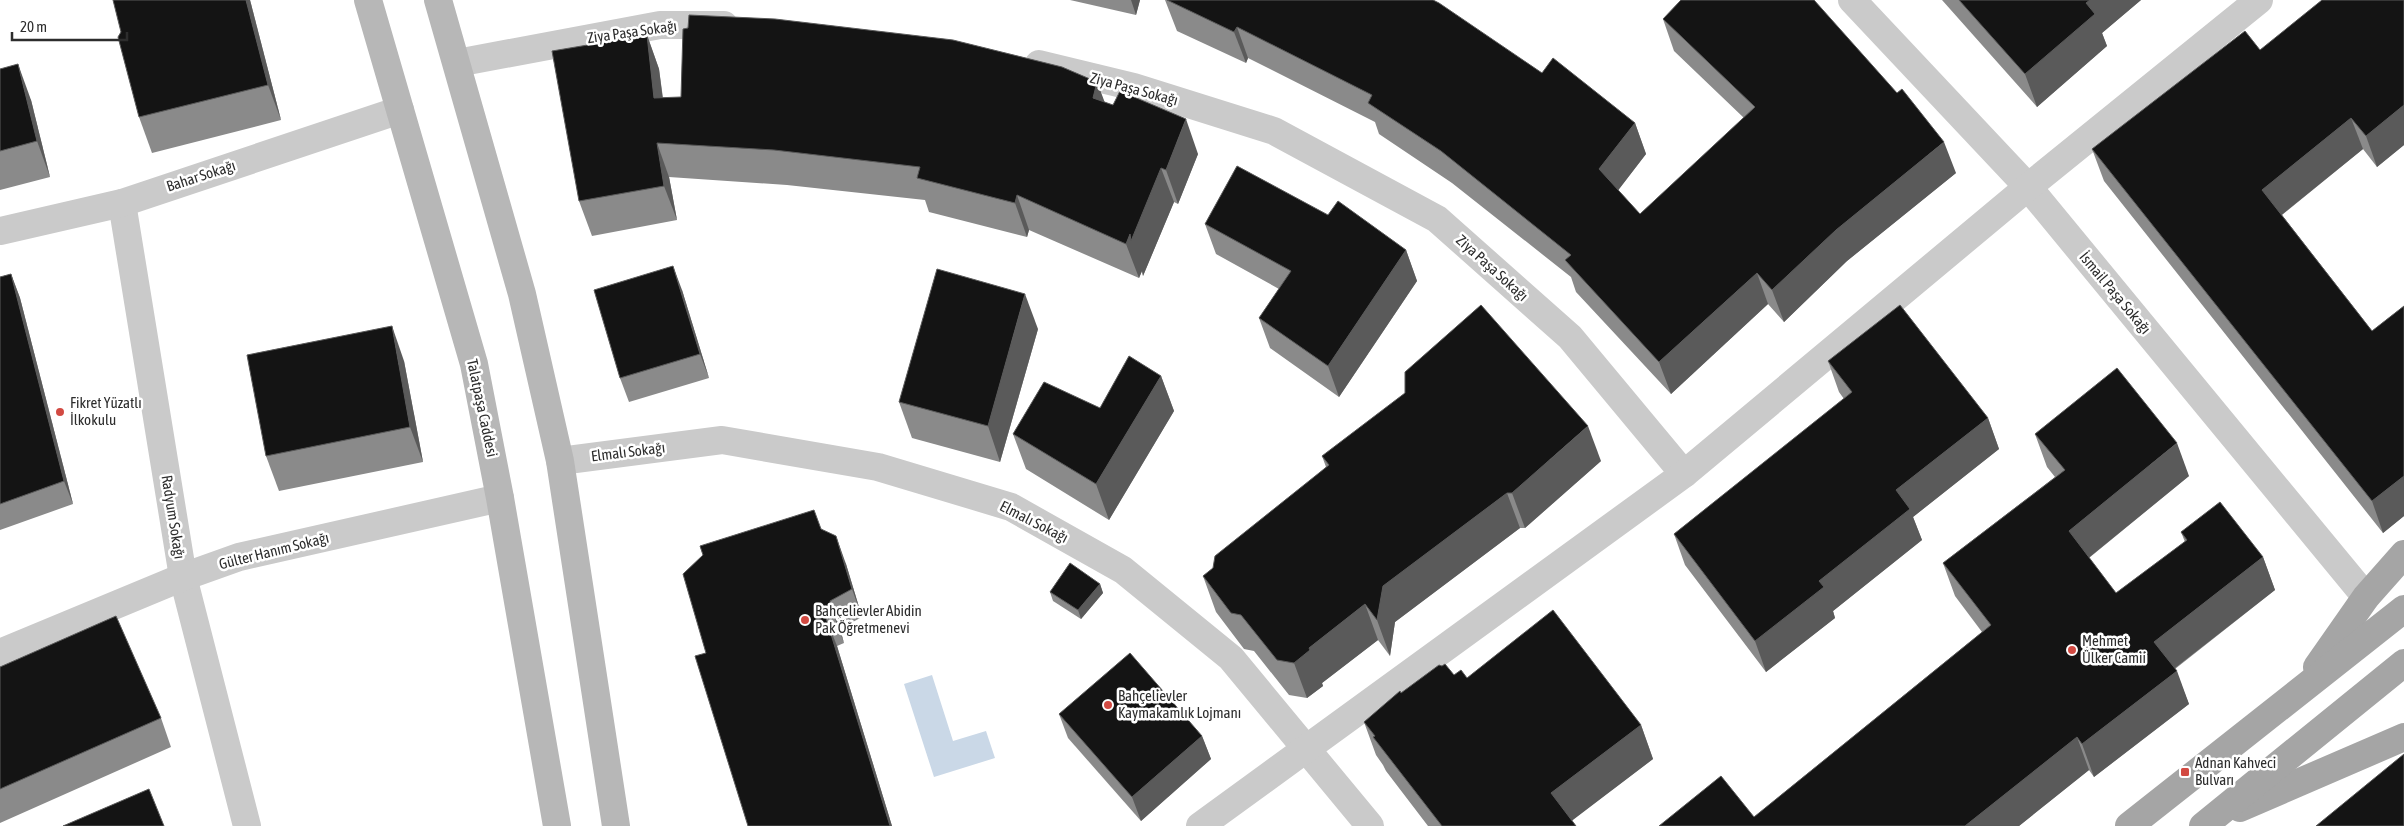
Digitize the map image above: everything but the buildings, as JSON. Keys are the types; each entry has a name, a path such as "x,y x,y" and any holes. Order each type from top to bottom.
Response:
{"main road":[{"name":"Talatpaşa Caddesi","path":"368,0 474,364 500,498 557,826"},
{"path":"438,0 522,294 560,461 616,826"},
{"path":"2300,692 2366,597 2404,554"},
{"path":"2130,826 2404,609"},
{"path":"2206,824 2404,663"},
{"path":"2206,824 2404,737"}],"street":[{"name":"İsmail Paşa Sokağı","path":"1852,0 2028,187 2366,597"},
{"path":"1200,826 1684,474 2028,187 2259,0"},
{"name":"Ziya Paşa Sokağı","path":"457,63 660,25 748,25"},
{"name":"Ziya Paşa Sokağı","path":"1011,58 1134,87 1274,131 1436,219 1570,337 1684,474"},
{"name":"Bahar Sokağı","path":"0,231 122,203 400,110"},
{"name":"Radyum Sokağı","path":"122,203 183,578 247,826"},
{"name":"Elmalı Sokağı","path":"560,461 722,440 878,467 1011,507 1123,570 1231,658 1370,826"},
{"name":"Gülter Hanım Sokağı","path":"0,653 238,557 500,498"}],"water":[{"path":"932,675 953,741 986,731 995,758 934,777 904,684"}],"place":[{"name":"Fikret Yüzatlı İlkokulu","path":"60,412"},
{"name":"Bahçelievler Abidin Pak Öğretmenevi","path":"805,620"},
{"name":"Mehmet Ülker Camii","path":"2072,650"},
{"name":"Bahçelievler Kaymakamlık Lojmanı","path":"1108,705"},
{"name":"Adnan Kahveci Bulvarı","path":"2185,772"}]}
